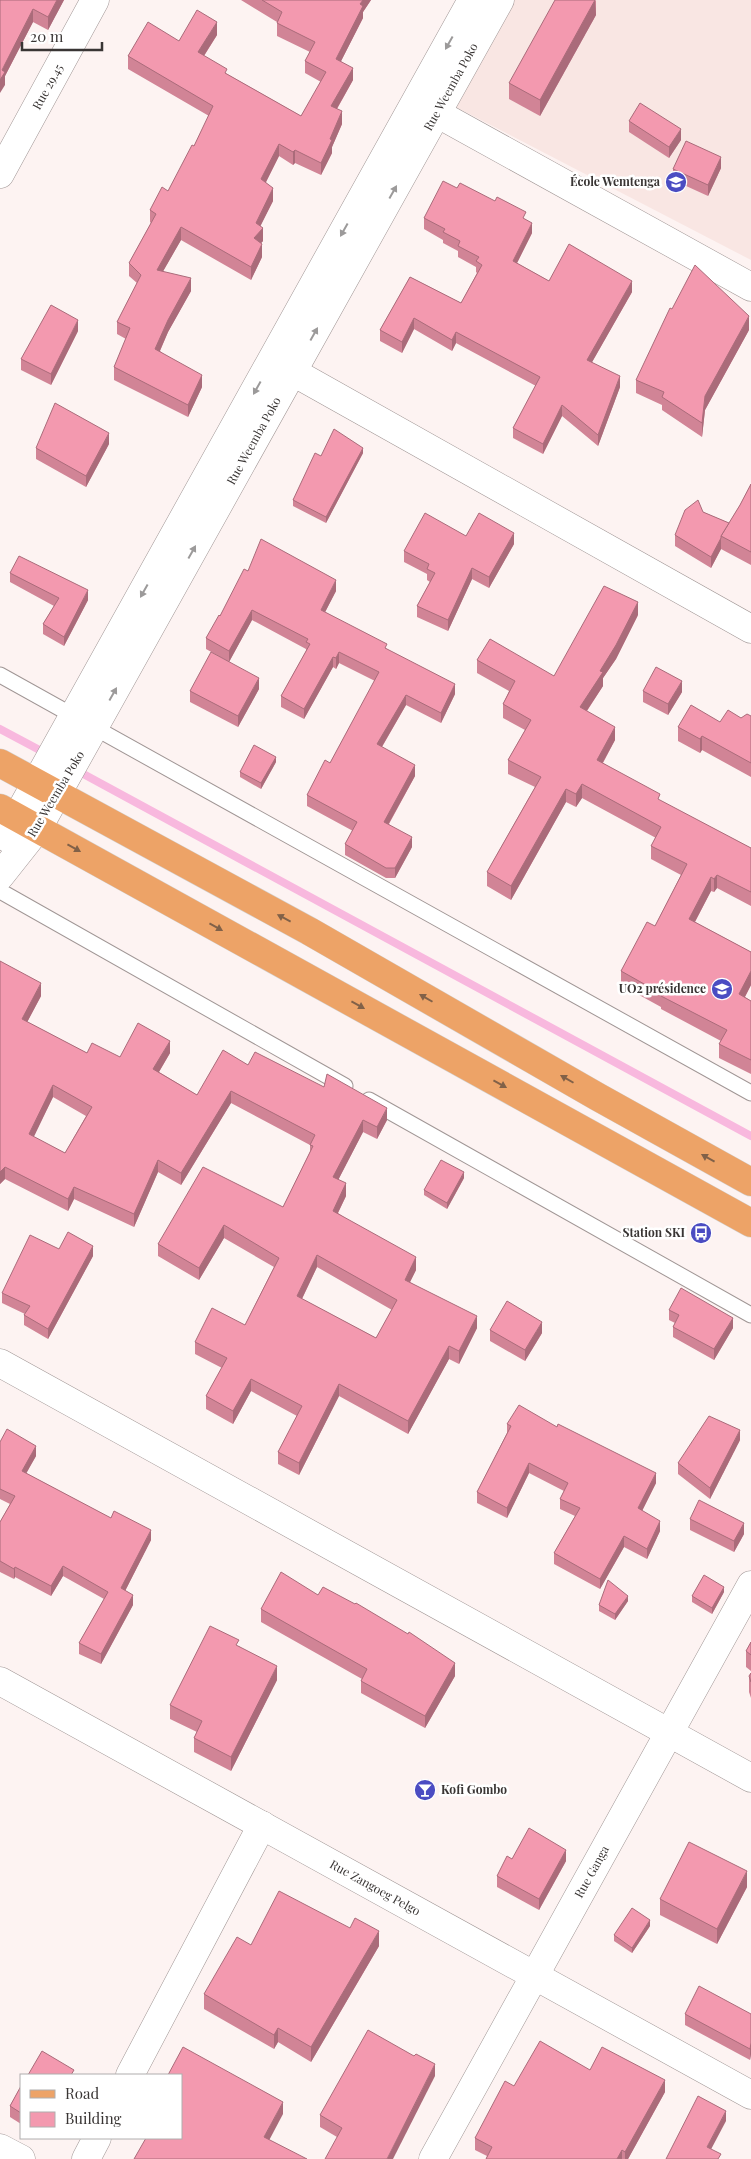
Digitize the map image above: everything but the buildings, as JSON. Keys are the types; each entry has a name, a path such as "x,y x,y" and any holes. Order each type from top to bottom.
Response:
{"main road":[{"path":"0,763 309,931 598,1097 751,1182"},
{"path":"18,818 751,1223"}],"street":[{"name":"Rue 29.45","path":"0,174 95,0"},
{"name":"Rue Weemba Poko","path":"427,107 472,0"},
{"name":"Rue Weemba Poko","path":"0,863 18,818 46,789 427,107 500,0"},
{"path":"427,107 751,287"},
{"path":"282,366 751,629"},
{"name":"Rue Weemba Poko","path":"0,876 18,818"},
{"path":"0,1364 751,1778"},
{"name":"Rue Ganga","path":"432,2159 751,1585"},
{"name":"Rue Zangoeg Pelgo","path":"0,1681 751,2094"},
{"path":"131,2074 262,1825"},
{"path":"86,2159 96,2139"},
{"path":"0,2148 21,2159"}],"lane":[{"path":"0,675 751,1093"},
{"path":"0,892 751,1315"}],"shaded area":[{"name":"École Wemtenga","path":"507,0 751,0 751,260 450,104"}],"waterway":[{"path":"0,729 47,754"},
{"path":"76,770 751,1136"}],"place":[{"name":"École Wemtenga","path":"676,182"},
{"name":"UO2 présidence","path":"722,989"},
{"name":"Station SKI","path":"701,1233"},
{"name":"Kofi Gombo","path":"425,1790"}]}
